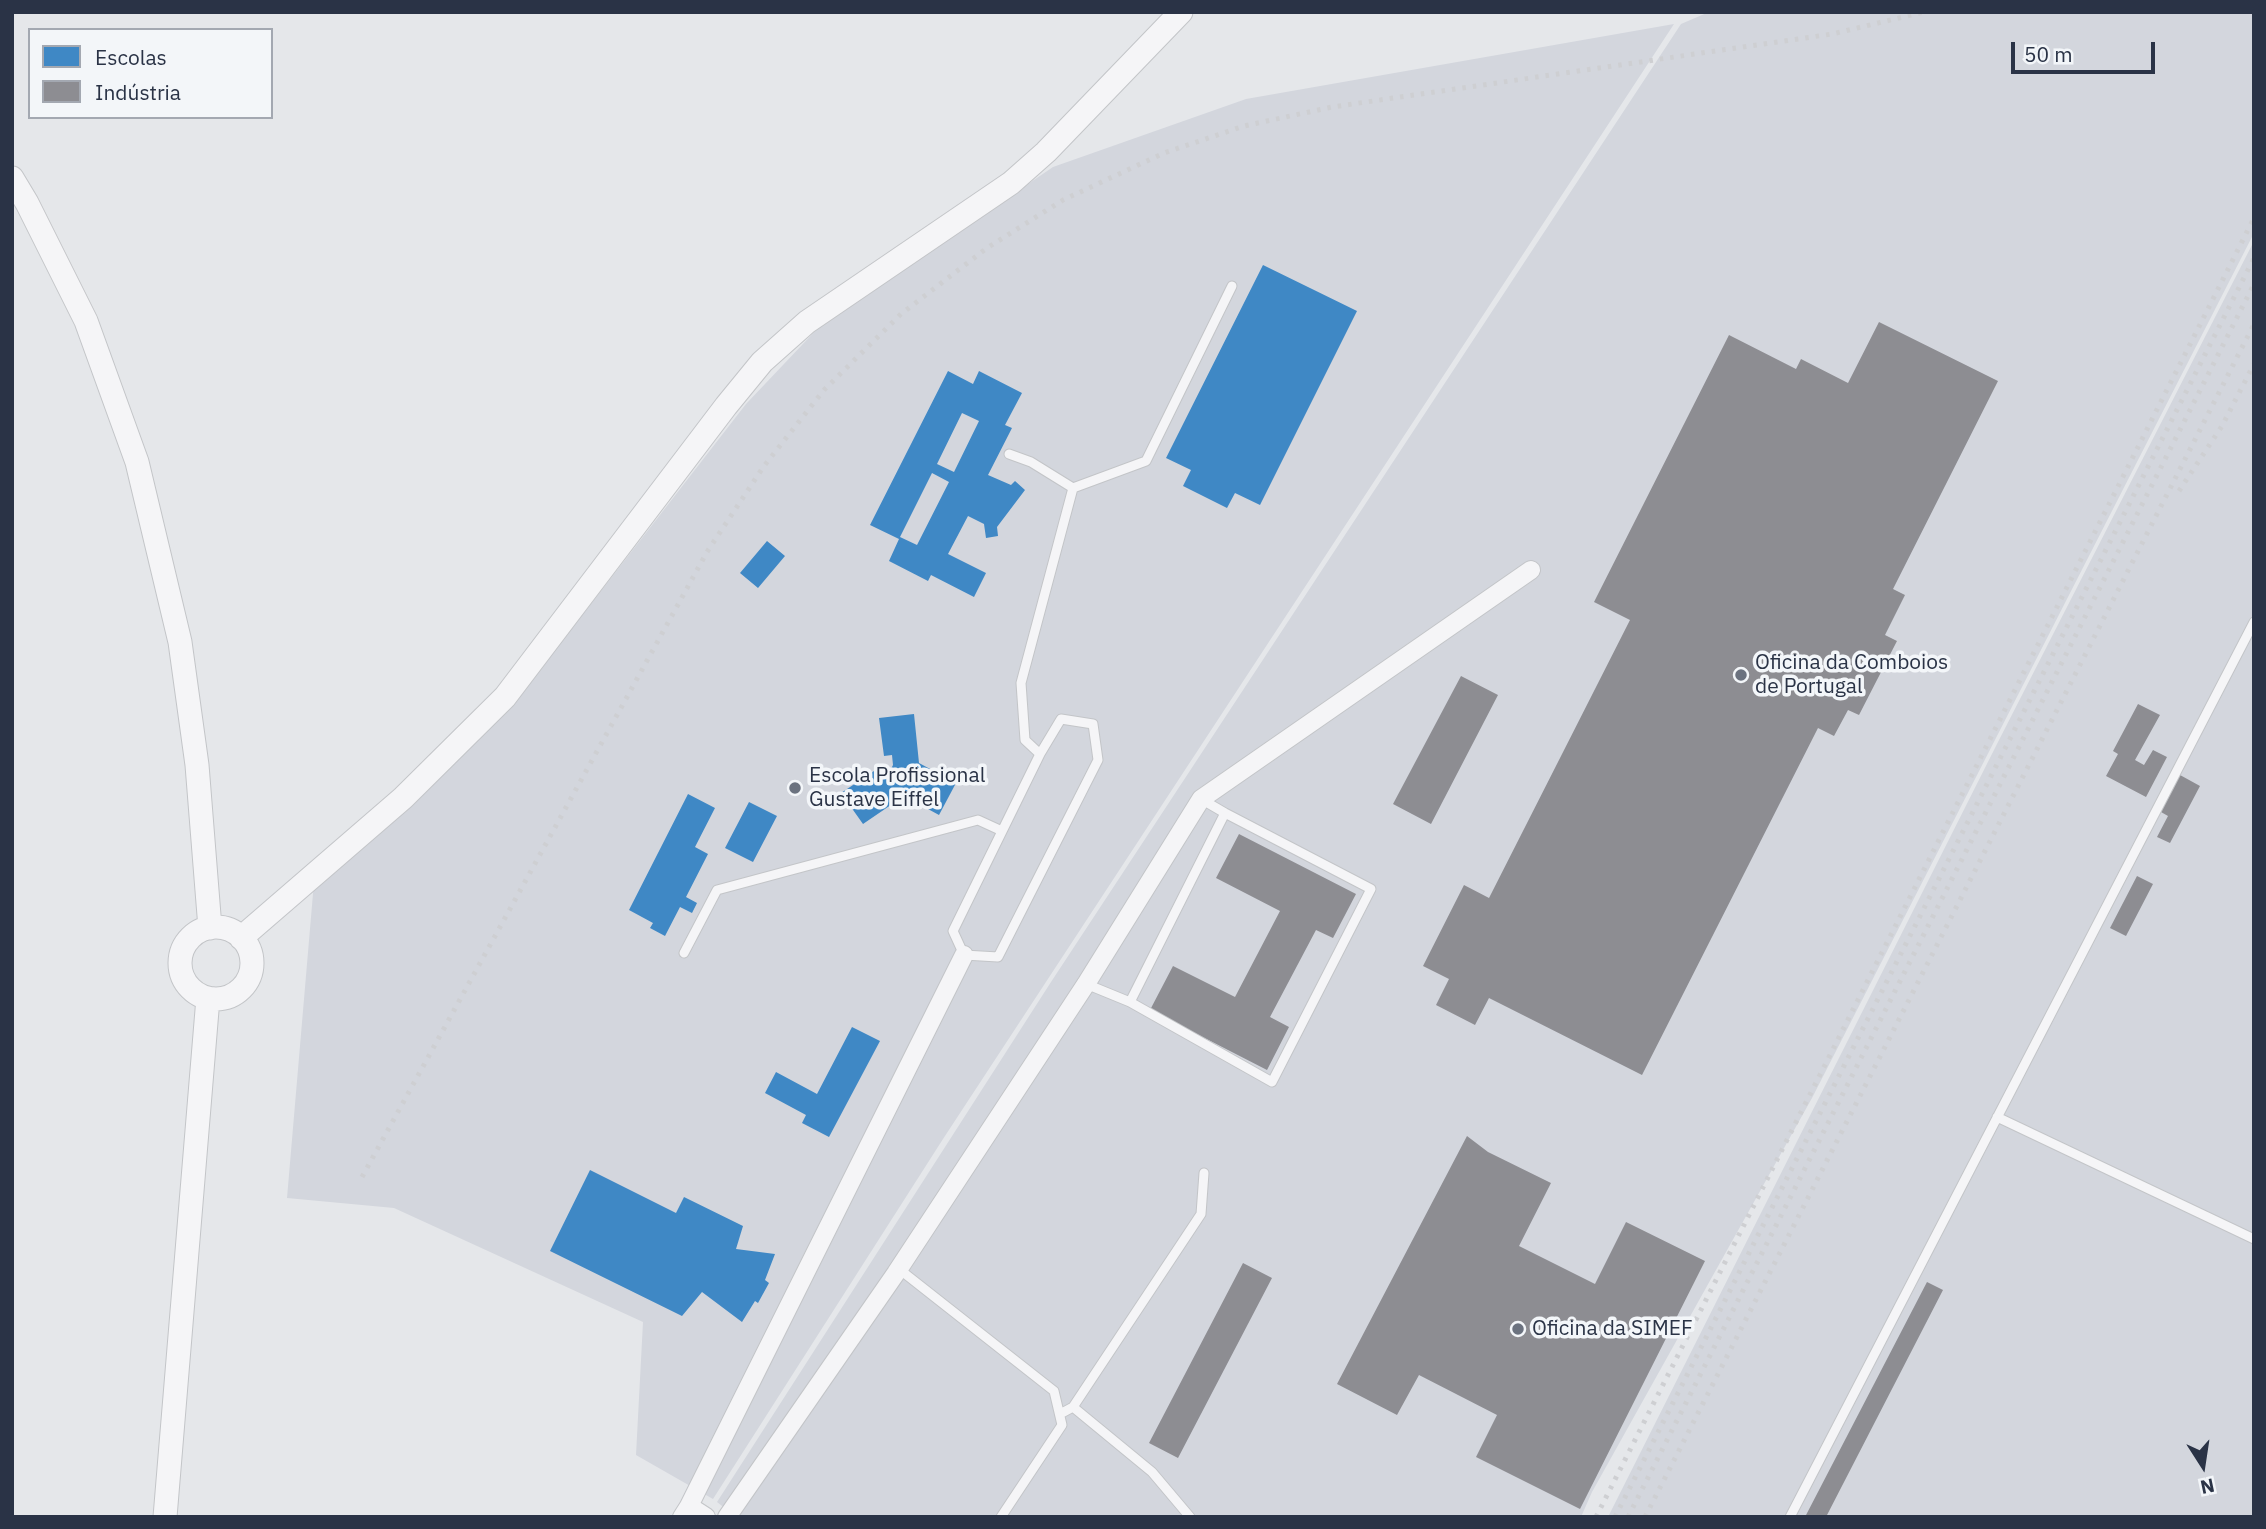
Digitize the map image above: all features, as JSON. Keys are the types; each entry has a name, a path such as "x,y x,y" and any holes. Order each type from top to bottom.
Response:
{"street":[{"path":"241,938 403,797 505,697 762,362 807,322 1011,183 1046,152 1181,12"},
{"path":"12,178 86,321 137,462 180,642 197,765 209,928"},
{"path":"727,1517 899,1269 1086,984 1201,799 1531,570"},
{"path":"209,928 232,931 241,938 252,958 248,981 240,990 220,999 208,998 187,985 180,962 188,940 209,928"},
{"path":"706,1517 685,1511 964,956"},
{"path":"165,1517 208,998"}],"lane":[{"path":"1073,488 1146,461 1232,286"},
{"path":"1009,454 1031,462 1073,488"},
{"path":"1040,754 1025,740 1021,683 1073,488"},
{"path":"1790,1517 2254,622"},
{"path":"1061,719 1093,724 1098,760 998,957 964,956 953,931 1002,831 1040,754 1061,719"},
{"path":"1086,984 1130,1002 1272,1082 1371,889 1201,799"},
{"path":"1130,1002 1225,813"},
{"path":"684,953 716,890 978,820 1002,831"},
{"path":"1997,1117 2254,1239"},
{"path":"1060,1414 1073,1407 1201,1214 1204,1173"},
{"path":"899,1269 1054,1391 1062,1425 1001,1517"},
{"path":"1073,1407 1141,1462 1190,1517"}],"shaded area":[{"path":"1709,12 2254,12 2254,233 1812,1098 1592,1492 1581,1517 736,1517 717,1502 1051,982 1681,24"},
{"name":"Escola Profissional Gustave Eiffel","path":"1674,24 943,1139 713,1499 636,1455 643,1322 394,1208 287,1198 314,882 521,694 746,404 820,326 1053,167 1246,99"},
{"path":"2254,241 2254,1517 1608,1517 1998,742"}],"building: Escolas":[{"path":"1263,265 1357,311 1260,505 1235,493 1227,508 1183,486 1191,470 1166,458"},
{"path":"948,371 973,384 979,371 1022,393 1005,425 1012,428 988,475 1011,485 1015,481 1025,490 997,527 998,536 986,538 984,524 968,516 948,554 986,573 974,597 931,575 928,581 889,561 899,539 870,525","holes":["962,413 979,421 954,472 937,464","932,473 949,482 917,545 900,537"]},
{"path":"767,541 785,556 758,588 740,573"},
{"path":"914,714 919,763 956,783 939,815 904,796 863,824 841,793 874,771 879,779 889,773 893,765 892,755 884,756 879,718"},
{"path":"688,794 715,808 695,847 708,854 686,897 697,903 692,913 680,907 665,936 650,928 653,923 629,910"},
{"path":"749,802 777,816 753,862 725,848"},
{"path":"852,1027 880,1041 829,1137 802,1123 806,1115 765,1093 776,1072 817,1094"},
{"path":"590,1170 676,1213 684,1197 743,1226 736,1249 775,1254 765,1280 769,1283 758,1303 755,1301 742,1322 702,1292 682,1316 550,1251"}],"building: Indústria":[{"name":"Oficina da Comboios de Portugal","path":"1879,322 1998,381 1893,589 1905,595 1885,635 1897,641 1859,715 1848,710 1834,736 1818,728 1642,1075 1489,998 1475,1025 1436,1005 1449,979 1423,966 1464,885 1489,898 1630,620 1594,602 1729,335 1796,369 1801,359 1848,383"},
{"path":"1461,676 1498,695 1431,824 1393,804"},
{"path":"2138,704 2160,715 2135,760 2144,765 2153,750 2167,757 2146,797 2106,776 2118,754 2113,751"},
{"path":"2180,775 2200,786 2170,843 2157,837 2168,816 2161,812"},
{"path":"1239,834 1356,894 1333,938 1316,930 1270,1017 1289,1027 1267,1070 1150,1010 1173,966 1235,997 1280,911 1216,878"},
{"path":"2137,876 2153,884 2126,936 2110,928"},
{"name":"Oficina da SIMEF","path":"1467,1136 1488,1152 1551,1183 1519,1246 1595,1284 1626,1222 1705,1261 1580,1509 1476,1457 1497,1415 1419,1375 1397,1415 1337,1384"},
{"path":"1243,1263 1272,1278 1178,1458 1149,1443"},
{"path":"1927,1282 1943,1290 1826,1517 1805,1517"}],"railway":[{"path":"362,1177 707,552 764,466 824,390 901,314 987,248 1063,200 1164,153 1244,126 1332,107 1832,34 1924,12"},
{"path":"1596,1517 2254,218"},
{"path":"1615,1517 2254,258"},
{"path":"1628,1517 2254,284"},
{"path":"1645,1517 2254,324"},
{"path":"2179,491 2222,426 2254,364"}],"place":[{"name":"Oficina da Comboios de Portugal","path":"1741,675"},
{"name":"Escola Profissional Gustave Eiffel","path":"795,788"},
{"name":"Oficina da SIMEF","path":"1518,1329"}]}
